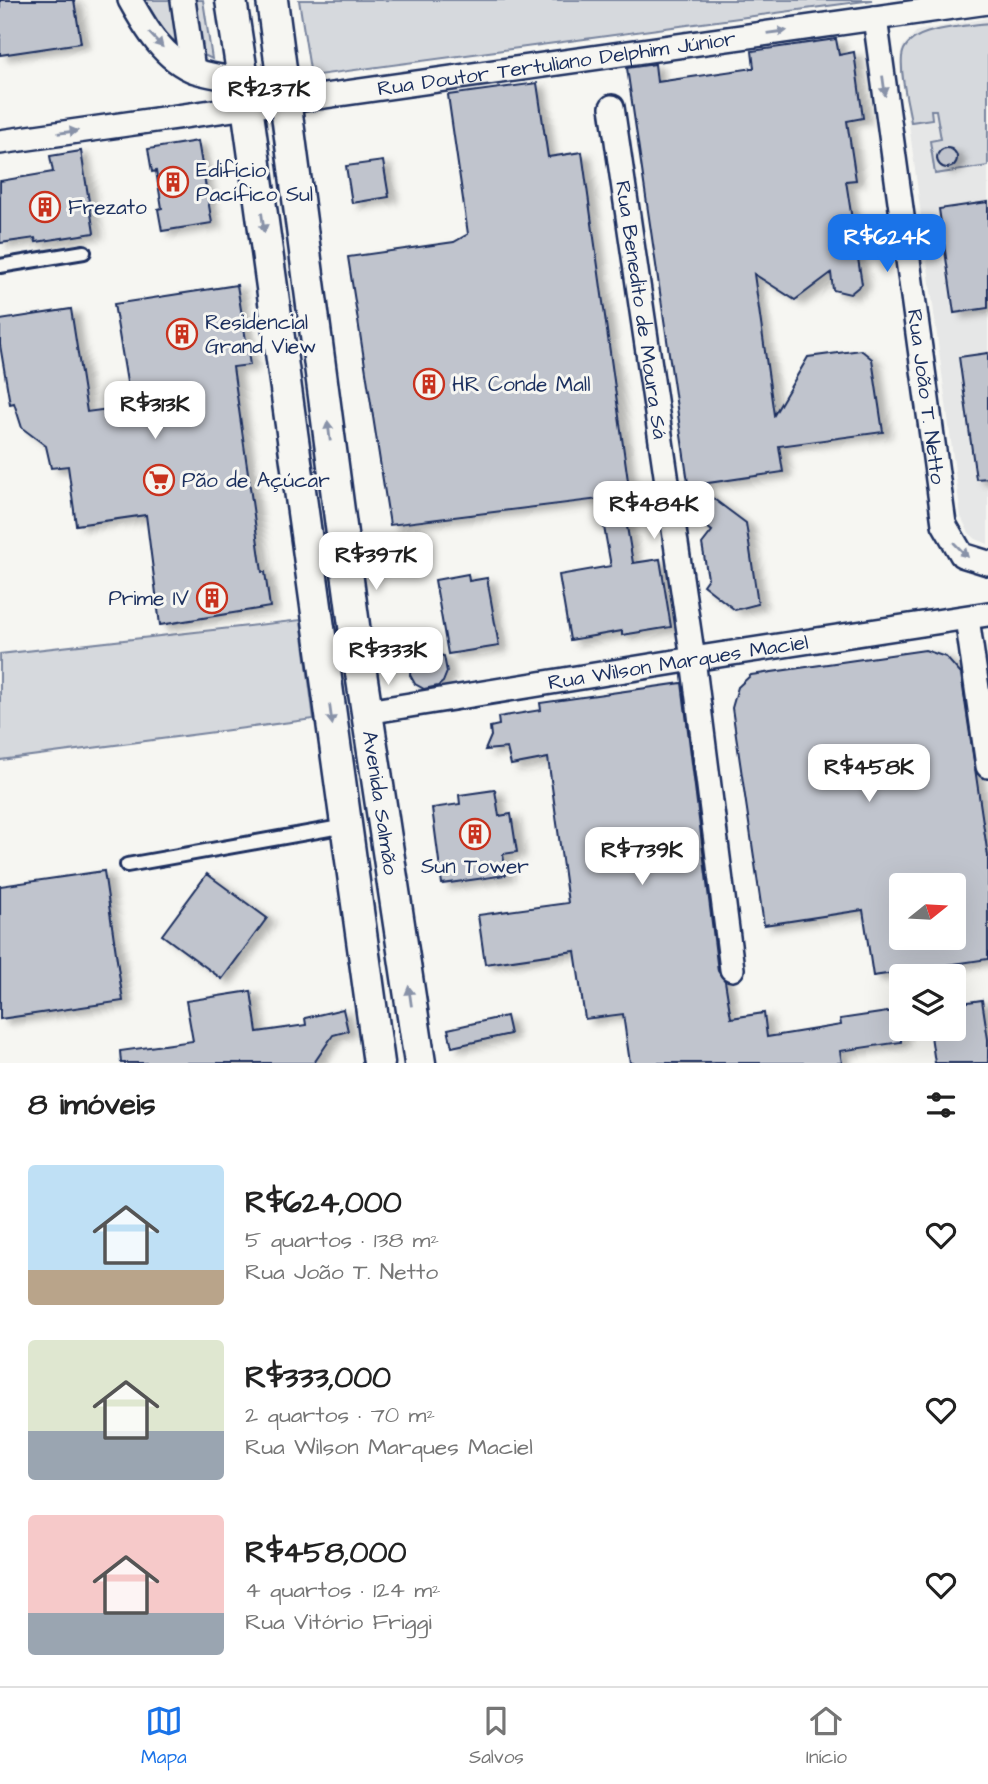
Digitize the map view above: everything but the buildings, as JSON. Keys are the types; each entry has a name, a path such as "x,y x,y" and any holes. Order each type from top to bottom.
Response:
{"street":[{"path":"130,0 149,32 173,57 193,70 245,94"},
{"path":"183,0 193,70"},
{"name":"Avenida Salmão","path":"231,0 379,1063"},
{"name":"Avenida Salmão","path":"272,0 355,633 420,1063"},
{"name":"Rua Doutor Tertuliano Delphim Júnior","path":"0,142 245,94 286,102 988,2"},
{"name":"Rua João T. Netto","path":"875,18 944,524 962,555 988,563"},
{"name":"Rua Benedito de Moura Sá","path":"612,107 693,659 733,969"},
{"path":"978,616 988,766"},
{"name":"Rua Wilson Marques Maciel","path":"367,712 978,616"},
{"path":"318,618 339,624 355,633"}],"lane":[{"path":"0,266 84,252"},
{"path":"127,864 346,826"}],"shaded area":[{"path":"145,0 203,0 212,59 167,37"},
{"path":"299,0 872,0 311,76"},
{"path":"988,18 988,544 969,533 961,517 900,56 903,46 917,31"},
{"path":"988,23 988,166 935,174 930,141 941,139 936,110 931,110 932,119 911,122 902,73 902,57 913,39 924,34 951,27"},
{"path":"301,620 314,719 0,760 0,654"}],"place":[{"name":"Edifício Pacífico Sul","path":"173,182"},
{"name":"Frezato","path":"45,207"},
{"name":"Residencial Grand View","path":"182,334"},
{"name":"HR Conde Mall","path":"429,384"},
{"name":"Pão de Açúcar","path":"159,480"},
{"name":"Prime IV","path":"212,598"},
{"name":"Sun Tower","path":"475,834"}]}
